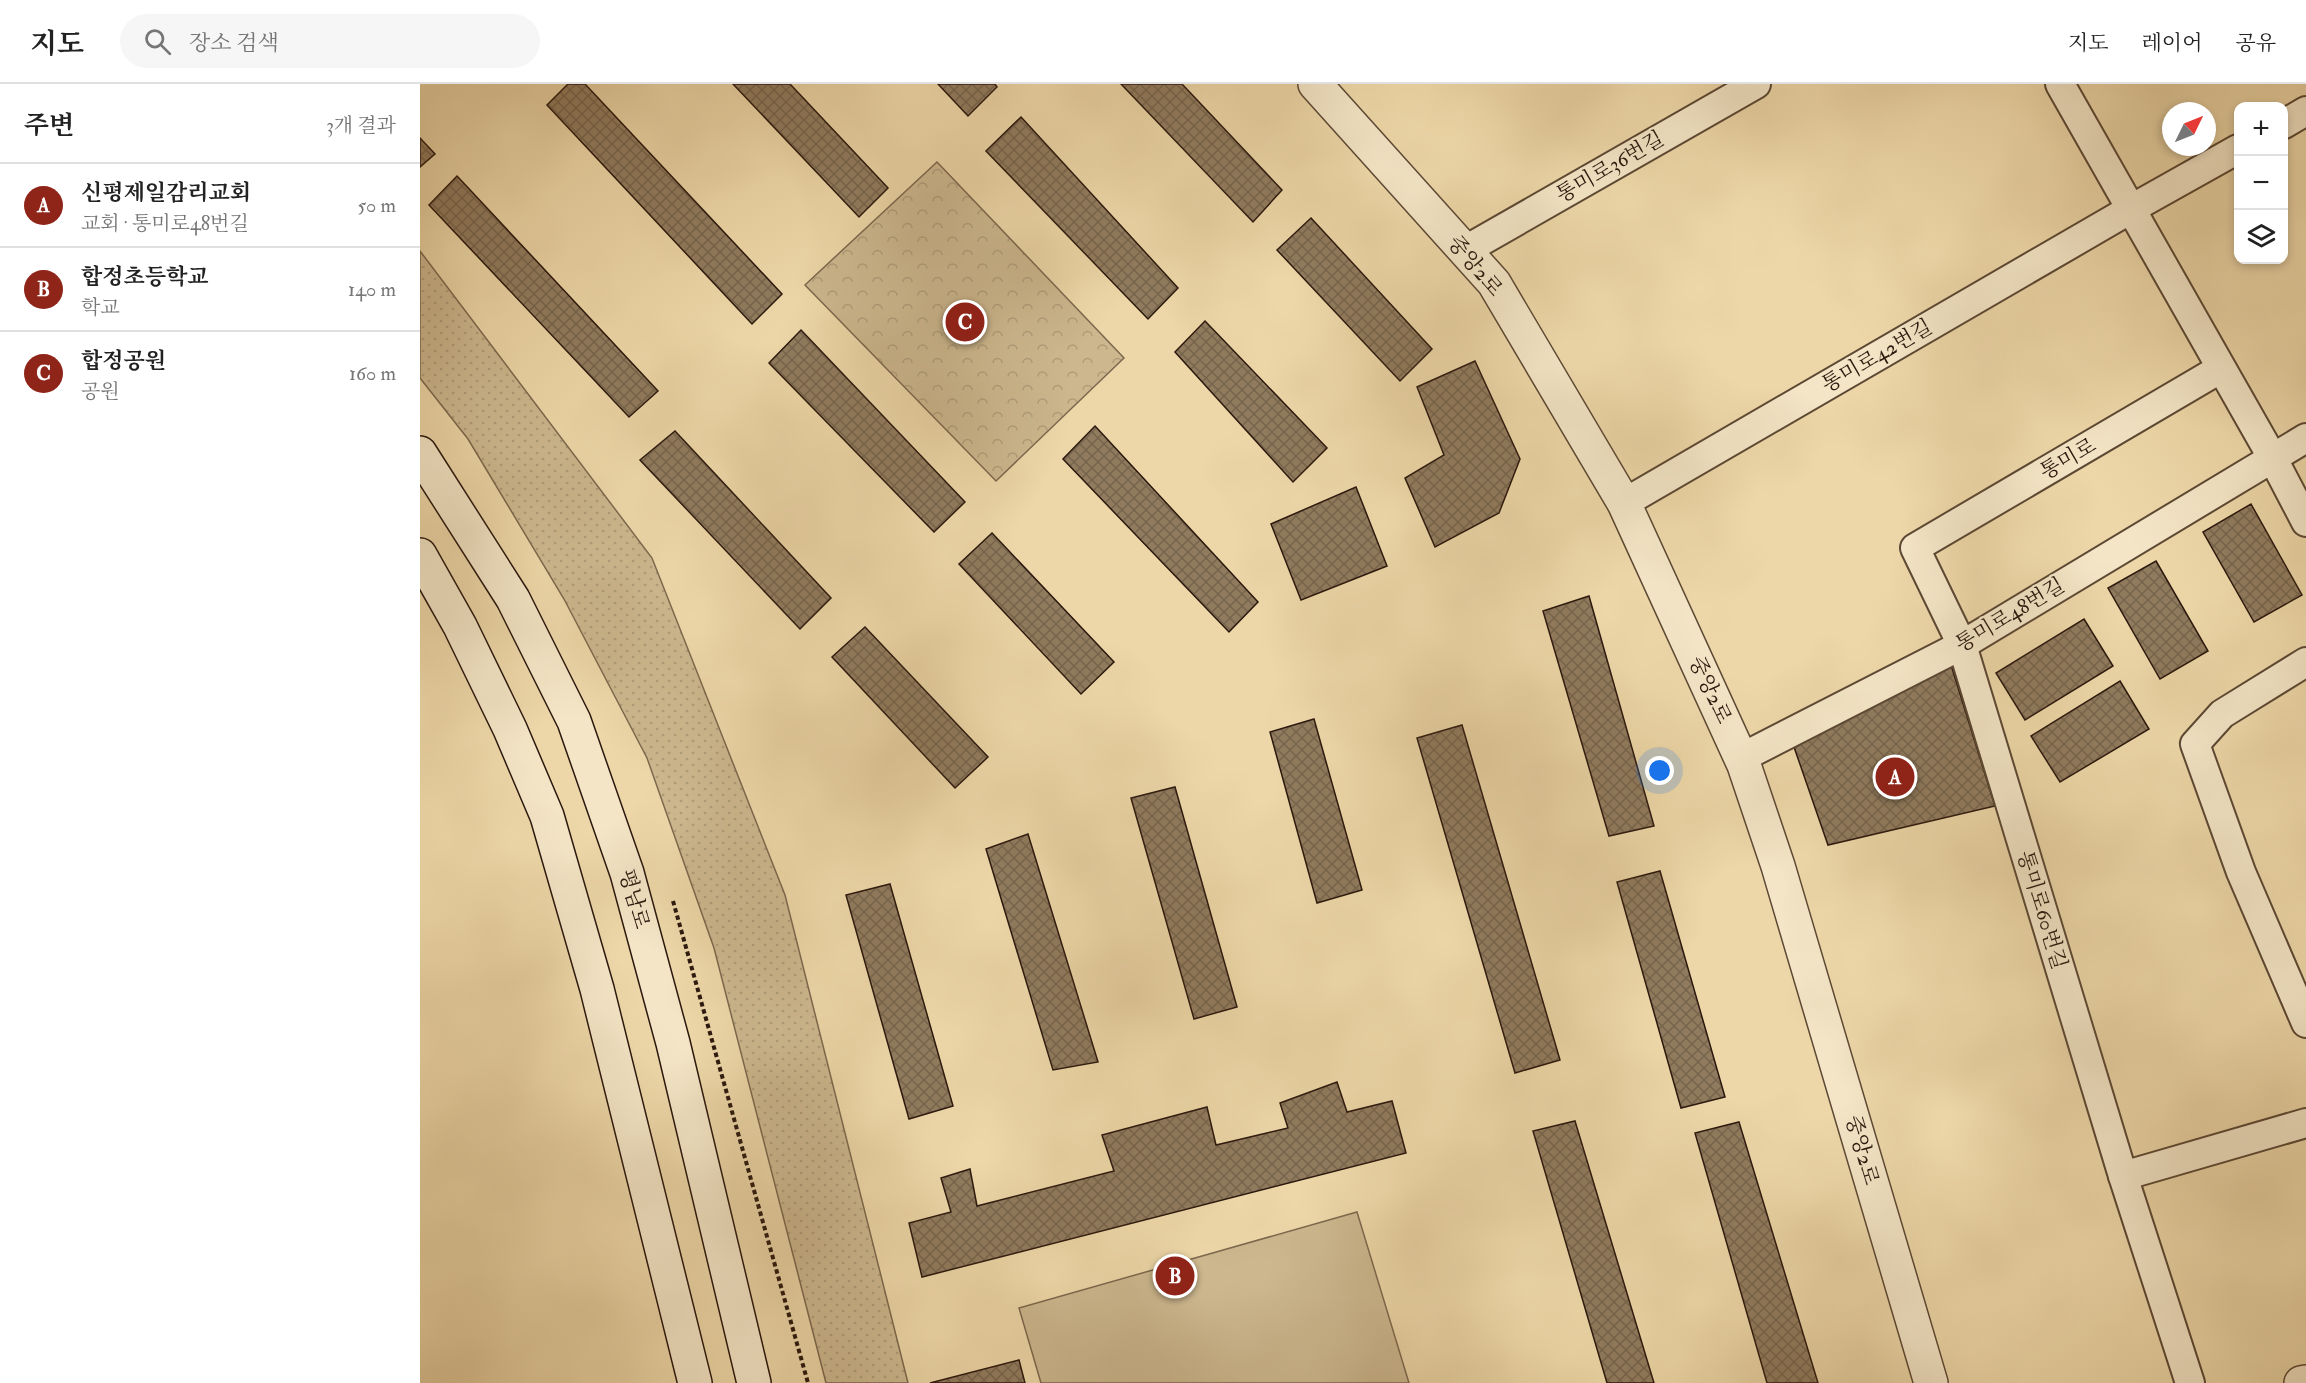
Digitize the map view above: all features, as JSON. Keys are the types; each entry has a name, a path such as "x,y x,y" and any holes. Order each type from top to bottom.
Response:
{"main road":[{"name":"중앙2로","path":"1315,84 1494,283 1624,503 1741,758 1779,866 1931,1383"},
{"name":"평남로","path":"420,453 513,599 574,721 627,873 670,1032 754,1383"},
{"path":"420,555 475,657 510,729 547,816 597,989 695,1383"},
{"path":"2301,1383 2306,1382"}],"street":[{"name":"통미로36번길","path":"1464,251 1756,84"},
{"path":"2060,84 2272,457 2306,522"},
{"path":"2288,121 2306,111"},
{"name":"통미로42번길","path":"1624,503 2234,151"},
{"name":"통미로","path":"1915,549 2220,369"},
{"name":"통미로48번길","path":"1741,758 1962,645 2306,438"},
{"name":"통미로60번길","path":"1915,549 1962,645 2123,1176 2190,1383"},
{"path":"2306,662 2222,714 2195,744 2241,872 2306,1023"},
{"path":"2123,1176 2306,1123"}],"path":[{"path":"672,899 808,1383"}],"green space":[{"path":"937,162 1124,358 996,481 805,285"},
{"path":"420,251 652,558 785,895 908,1383 826,1383 714,948 647,758 564,599 468,439 420,378"},
{"path":"1357,1212 1409,1383 1041,1383 1019,1308"}],"building":[{"path":"568,84 585,84 782,294 752,324 547,105"},
{"path":"733,84 790,84 888,188 859,217"},
{"path":"938,84 995,84 997,87 968,116"},
{"path":"1121,84 1182,84 1282,190 1253,222"},
{"path":"1021,117 1178,288 1148,319 986,151"},
{"path":"420,138 435,154 420,167"},
{"path":"457,176 658,391 629,417 429,205"},
{"path":"1311,218 1432,349 1400,381 1277,250"},
{"path":"1205,321 1327,448 1293,482 1175,352"},
{"path":"801,330 965,502 934,532 769,363"},
{"path":"1475,361 1520,459 1499,513 1435,547 1405,478 1444,455 1417,387"},
{"path":"1095,426 1258,602 1229,632 1063,459"},
{"path":"675,431 831,598 800,629 640,460"},
{"path":"1356,487 1387,566 1301,600 1271,524"},
{"path":"2251,504 2302,595 2254,622 2203,532"},
{"path":"992,533 1114,662 1081,694 959,564"},
{"path":"2156,561 2208,651 2160,679 2108,588"},
{"path":"1589,596 1654,826 1609,836 1543,611"},
{"path":"2084,619 2113,666 2025,720 1996,673"},
{"path":"865,627 988,757 955,788 832,657"},
{"path":"1951,665 1995,806 1828,845 1794,747"},
{"path":"2120,681 2149,729 2060,782 2031,736"},
{"path":"1314,719 1362,890 1317,903 1270,732"},
{"path":"1462,725 1560,1060 1515,1073 1417,738"},
{"path":"1175,787 1237,1007 1194,1019 1131,798"},
{"path":"1028,834 1098,1062 1053,1070 986,849"},
{"path":"1660,871 1725,1097 1681,1108 1617,882"},
{"path":"890,884 953,1106 909,1119 846,895"},
{"path":"1337,1082 1347,1112 1392,1101 1406,1153 922,1277 909,1223 951,1212 941,1178 970,1169 977,1206 1114,1171 1102,1135 1207,1107 1216,1145 1288,1128 1280,1103"},
{"path":"1575,1121 1654,1383 1607,1383 1533,1131"},
{"path":"1739,1122 1818,1383 1767,1383 1695,1133"},
{"path":"1019,1360 1025,1383 930,1383"}],"place":[{"name":"합정공원","path":"965,322"},
{"name":"신평제일감리교회","path":"1895,777"},
{"name":"합정초등학교","path":"1175,1276"}]}
